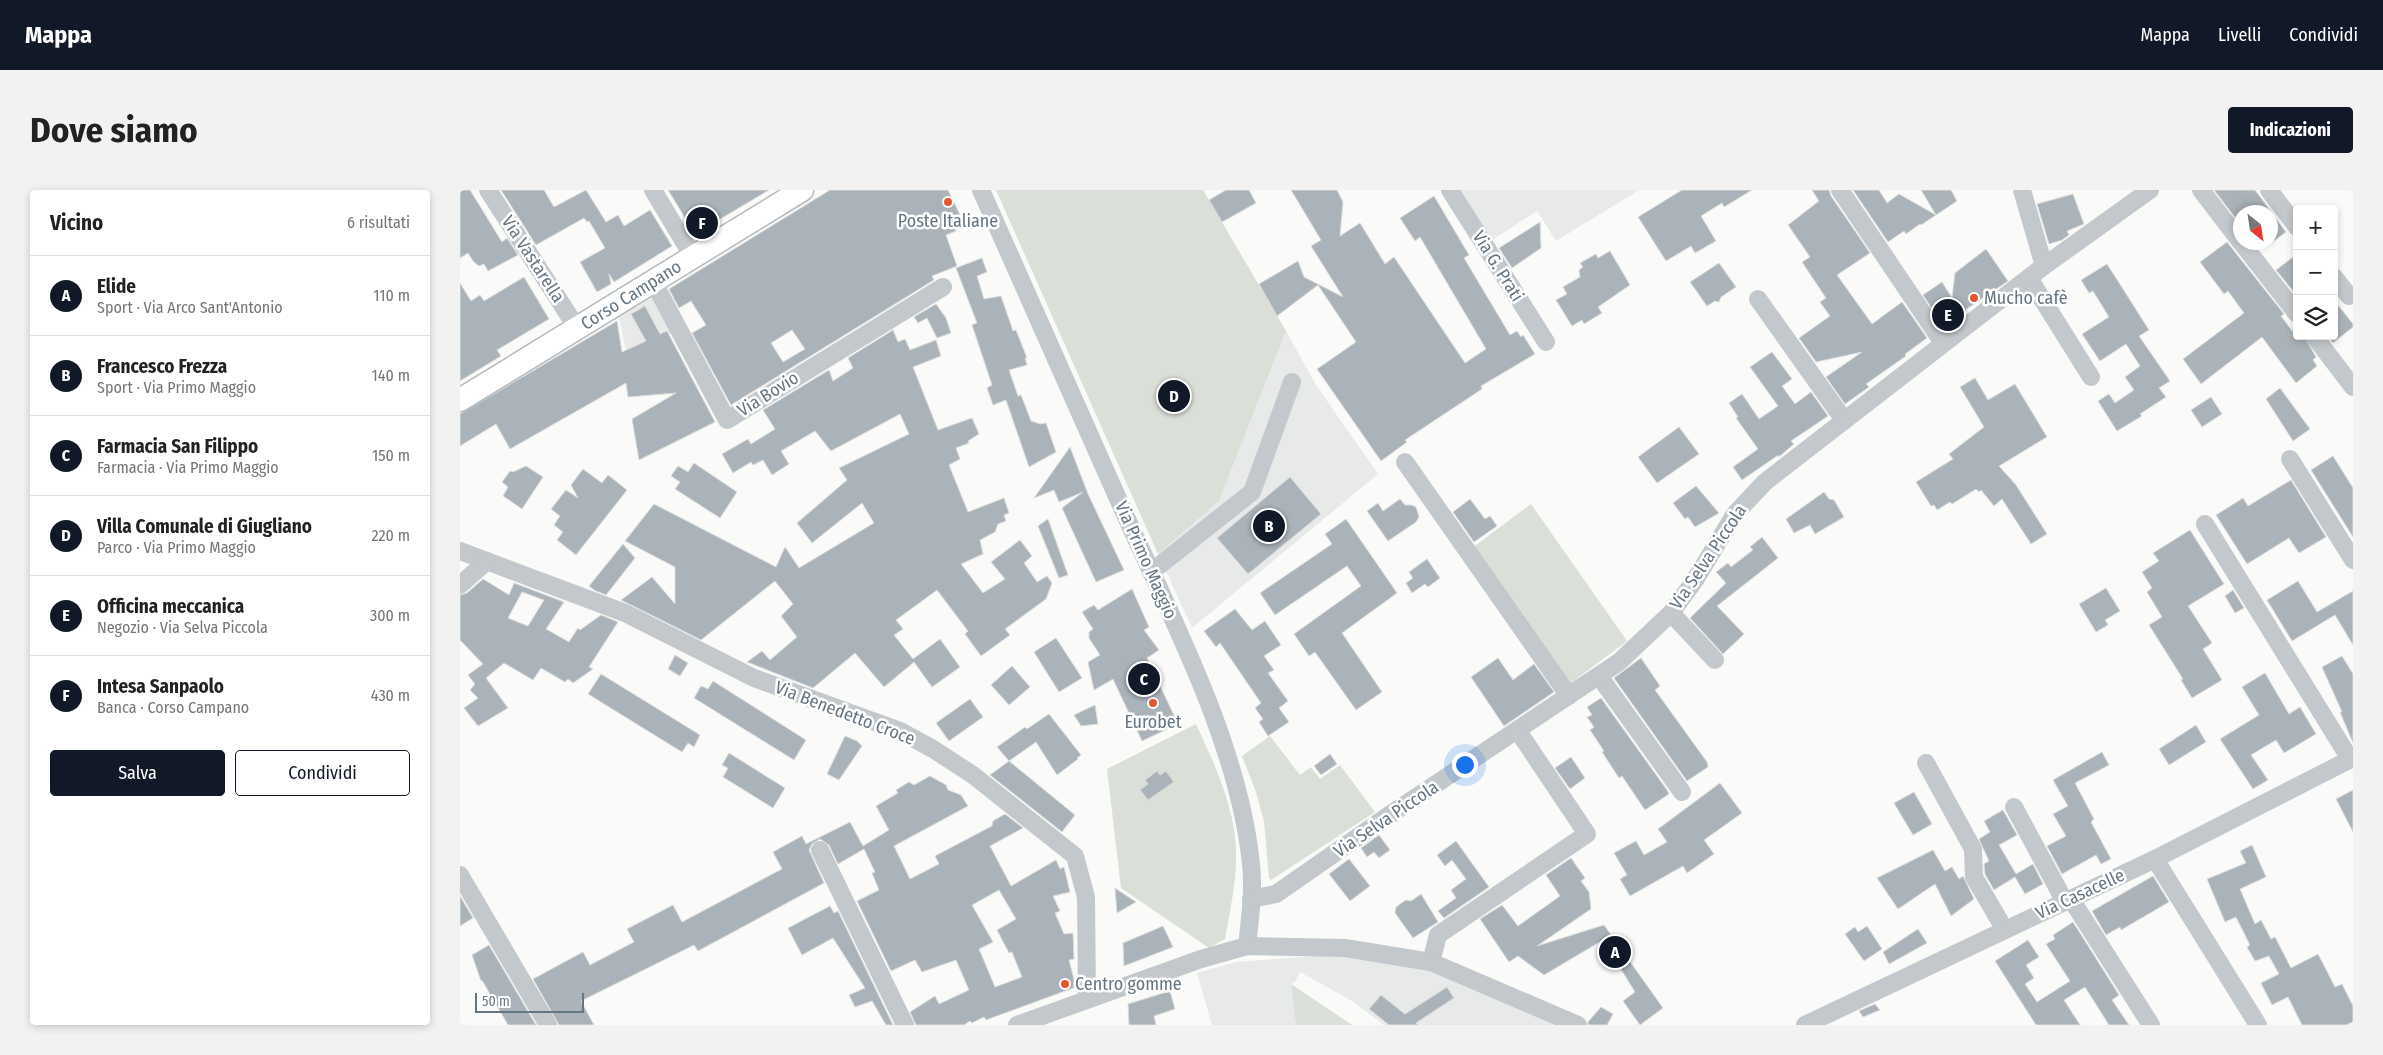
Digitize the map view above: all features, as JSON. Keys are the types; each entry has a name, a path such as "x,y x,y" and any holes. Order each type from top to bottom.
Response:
{"main road":[{"name":"Corso Campano","path":"460,400 802,190"}],"street":[{"name":"Via Vastarella","path":"488,190 577,328"},
{"path":"653,190 693,257"},
{"name":"Via Primo Maggio","path":"981,190 1199,678 1232,771 1245,822 1251,866 1251,899 1247,946"},
{"name":"Via G. Prati","path":"1450,190 1546,342"},
{"path":"1840,190 1943,343"},
{"path":"2022,190 2044,266"},
{"name":"Via Selva Piccola","path":"1251,899 1276,894 1385,818 1599,676 1638,646 1672,613 1695,580 1731,520 1750,496 1779,470 2044,266 2150,190"},
{"path":"2201,190 2233,232"},
{"path":"2269,190 2293,222"},
{"path":"2247,250 2293,309"},
{"path":"2029,278 2091,377"},
{"name":"Via Bovio","path":"652,281 727,420 942,287"},
{"path":"2338,282 2349,296"},
{"path":"1758,299 1844,420"},
{"path":"2317,340 2353,387"},
{"path":"1151,572 1252,492 1292,382"},
{"path":"2290,459 2353,560"},
{"path":"1405,462 1569,696"},
{"path":"2205,524 2352,759"},
{"name":"Via Benedetto Croce","path":"460,551 625,613 754,678 900,730 933,748 973,775 1074,856 1086,897 1087,999"},
{"path":"460,585 487,561"},
{"path":"1672,613 1715,660"},
{"path":"1599,676 1682,792"},
{"path":"1432,962 1438,935 1587,834 1518,731"},
{"name":"Via Casacelle","path":"1805,1025 2155,859 2352,759"},
{"path":"1926,763 1973,849 1974,877 2005,930"},
{"path":"2014,807 2068,900 2151,1025"},
{"path":"820,850 905,1025"},
{"path":"2155,859 2258,1025"},
{"path":"460,875 548,1025"},
{"path":"1017,1025 1201,959 1247,946 1345,948 1432,962 1578,1025"}],"shaded area":[{"path":"996,190 1203,190 1286,331 1219,501 1158,554"},
{"path":"1461,190 1639,190 1556,241 1537,211 1492,240"},
{"path":"652,285 677,331 627,357 617,306"},
{"path":"1286,331 1316,385 1378,474 1192,628 1158,554 1219,501"},
{"path":"1531,504 1627,641 1567,686 1472,548"},
{"path":"1196,724 1228,802 1235,835 1236,851 1234,884 1225,939 1209,948 1121,888 1107,769"},
{"path":"1270,736 1300,775 1311,767 1320,779 1340,765 1375,812 1271,880 1269,878 1264,821 1256,792 1242,756"},
{"path":"1327,955 1360,958 1446,973 1563,1025 1384,1025 1352,1001 1300,972 1295,982 1291,984 1296,1025 1212,1025 1197,973 1236,962"},
{"path":"1291,984 1352,1025 1296,1025"}],"building":[{"path":"460,190 470,190 502,242 507,238 518,255 488,271 484,264 479,266 473,261 468,253 460,258"},
{"path":"501,190 544,190 554,207 586,190 606,222 618,215 624,226 650,210 672,246 614,282 609,274 611,284 597,292 580,262 605,248 589,221 587,222 584,218 536,245"},
{"path":"668,190 769,190 695,234"},
{"path":"830,190 948,190 963,221 954,226 956,231 946,235 957,266 932,276 934,280 731,405 692,333 706,325 691,301 679,308 669,289","holes":["792,330 805,349 783,362 771,343"]},
{"path":"1226,190 1249,190 1256,203 1222,222 1209,200"},
{"path":"1291,190 1337,190 1343,202 1340,236 1360,223 1385,264 1394,257 1465,363 1486,349 1420,237 1415,241 1400,218 1434,196 1469,255 1464,258 1510,335 1517,331 1521,337 1523,335 1535,354 1481,386 1482,389 1405,440 1407,442 1381,461 1317,369 1356,342 1318,285 1277,316 1259,284 1298,261 1304,277 1343,297 1311,246 1321,240"},
{"path":"1682,190 1752,190 1724,207 1722,203 1701,216 1716,241 1695,253 1691,246 1666,261 1638,217"},
{"path":"1812,190 1829,190 1831,196 1870,253 1837,275 1872,324 1902,302 1927,338 1905,354 1906,356 1866,384 1869,387 1845,404 1826,377 1862,352 1816,362 1799,338 1830,316 1820,302 1826,298 1802,262 1810,257 1788,225 1819,201"},
{"path":"1853,190 1879,190 1887,203 1899,194 1936,215 1906,234 1904,231 1888,242"},
{"path":"1921,190 1951,190 1957,201 1936,215"},
{"path":"2214,190 2255,190 2266,205 2233,205 2233,215"},
{"path":"2073,194 2084,224 2067,231 2069,235 2062,240 2049,244 2037,204"},
{"path":"2278,221 2286,232 2278,238"},
{"path":"1540,222 1541,248 1512,268 1499,248"},
{"path":"2227,242 2284,314 2281,316 2293,332 2293,340 2306,340 2316,357 2313,360 2317,366 2296,383 2262,337 2201,384 2183,359 2244,313 2228,291 2224,294 2200,262"},
{"path":"1986,249 2008,281 1943,325 1923,295 1942,282 1952,298 1955,273"},
{"path":"1610,251 1630,285 1598,307 1602,313 1584,324 1582,320 1572,326 1556,300 1567,294 1563,287 1580,277 1579,270 1583,267 1580,263 1596,254 1598,258"},
{"path":"2293,257 2293,291 2276,270"},
{"path":"982,258 987,272 977,276 984,299 1001,296 1013,331 1016,330 1027,358 1025,358 1027,365 1009,370 1018,396 1021,395 1031,421 1040,424 1046,423 1056,452 1029,467 1006,400 993,405 987,388 992,385 972,325 977,323 956,268"},
{"path":"1719,263 1736,287 1721,297 1719,302 1715,301 1707,306 1690,282"},
{"path":"2107,264 2149,330 2139,336 2170,381 2159,388 2166,397 2140,414 2142,416 2117,431 2098,401 2109,394 2115,403 2134,390 2125,377 2140,366 2126,344 2100,361 2082,334 2109,317 2093,291 2089,293 2081,280"},
{"path":"524,277 549,319 497,350 501,356 460,381 460,283 471,301 480,295 484,301"},
{"path":"936,304 946,318 951,333 937,338 927,318 918,323 914,317"},
{"path":"2338,305 2353,324 2353,327 2338,339"},
{"path":"645,306 660,334 667,331 715,422 639,460 632,419 676,393 628,397 626,383 510,449 496,424 460,446 460,414 617,321 622,352 646,341 631,314"},
{"path":"893,330 898,342 905,339 910,350 936,340 941,356 913,367 938,430 972,418 979,434 968,441 969,443 956,448 960,459 949,465 968,512 1004,498 1009,513 1004,515 1006,521 998,524 995,532 980,540 983,554 961,564 983,593 1005,579 991,562 1020,540 1032,556 1024,563 1037,582 1047,576 1052,583 1046,599 1005,629 1010,635 981,656 965,634 968,631 937,590 896,620 903,629 894,635 913,659 940,639 960,667 932,687 914,662 884,687 855,653 813,688 747,662 762,651 770,660 797,637 781,616 793,604 775,581 701,640 621,600 652,577 675,604 675,567 625,541 654,504 776,567 785,547 799,568 874,523 862,503 812,543 797,523 847,480 839,468 909,434 900,414 831,451 815,431 781,451 789,464 772,475 763,460 753,465 751,462 733,473 722,454 748,439 751,444 775,429 763,410 829,370 833,381 853,368 848,358"},
{"path":"1772,352 1792,379 1782,386 1795,404 1811,392 1828,416 1791,441 1794,444 1780,456 1777,456 1742,480 1733,467 1758,449 1736,418 1738,417 1729,403 1742,394 1759,419 1778,406 1750,367"},
{"path":"1975,378 1988,400 2015,384 2047,437 1999,466 2016,485 2047,534 2031,544 2002,499 1994,506 1981,490 1979,492 1976,489 1952,504 1950,502 1937,510 1934,505 1931,506 1916,482 1953,459 1949,454 1984,427 1960,387"},
{"path":"2280,388 2310,429 2293,441 2266,399"},
{"path":"2211,397 2222,414 2202,427 2191,410"},
{"path":"1679,427 1699,454 1657,483 1638,457"},
{"path":"1070,447 1088,494 1124,570 1096,582 1062,508 1083,492 1059,502 1054,490 1034,498"},
{"path":"2333,456 2353,488 2353,537 2311,470"},
{"path":"694,463 737,492 720,518 675,489 680,482 671,476 678,466 688,472"},
{"path":"526,466 543,477 522,509 503,496 508,487 502,482 510,471 513,472"},
{"path":"583,469 602,483 608,475 627,490 576,555 557,540 563,532 554,525 560,516 551,509 566,490 578,498 571,485"},
{"path":"1290,477 1321,514 1248,574 1217,538"},
{"path":"2291,480 2326,537 2299,553 2289,538 2247,564 2216,515 2243,498 2248,506"},
{"path":"1696,486 1719,513 1695,527 1688,517 1685,519 1673,503"},
{"path":"1824,492 1829,499 1834,500 1844,517 1815,534 1810,525 1794,533 1786,519"},
{"path":"1400,499 1405,505 1416,507 1419,517 1416,522 1388,541 1367,511 1378,503 1383,511"},
{"path":"1470,499 1485,519 1490,516 1497,526 1474,542 1453,512"},
{"path":"1048,519 1068,575 1059,578 1038,526"},
{"path":"1346,519 1397,593 1342,633 1382,692 1356,710 1315,652 1309,656 1294,634 1361,586 1347,566 1275,615 1260,593 1332,544 1325,534"},
{"path":"2190,530 2224,584 2188,606 2212,643 2203,649 2222,680 2192,698 2181,680 2183,679 2149,625 2162,617 2147,592 2152,588 2142,572 2159,561 2153,553"},
{"path":"1762,537 1778,558 1717,606 1744,634 1723,654 1690,618 1726,583 1716,572 1728,563 1731,567 1753,550 1750,547"},
{"path":"623,544 635,558 606,595 594,590 589,586"},
{"path":"1427,559 1440,578 1428,587 1425,584 1412,593 1406,583 1413,578 1409,572"},
{"path":"483,579 509,595 514,583 564,602 546,629 569,642 578,628 580,630 601,615 618,622 589,667 593,669 573,683 568,679 565,682 541,668 533,680 504,663 486,678 508,708 478,726 464,708 478,698 470,690 475,684 468,675 483,664 460,640 460,595 467,593","holes":["522,592 544,600 528,626 508,618"]},
{"path":"2298,581 2317,612 2353,591 2353,645 2335,615 2292,641 2267,600"},
{"path":"2106,588 2120,611 2105,620 2108,625 2096,632 2079,604"},
{"path":"1132,589 1149,627 1144,630 1159,650 1147,658 1178,724 1142,741 1113,679 1094,690 1088,662 1100,655 1089,638 1089,632 1093,629 1082,612 1094,605 1098,610"},
{"path":"2233,590 2244,608 2235,613 2225,596"},
{"path":"1235,609 1252,630 1265,621 1281,645 1264,656 1274,670 1268,673 1288,701 1279,708 1289,722 1268,736 1259,722 1263,719 1255,708 1261,703 1220,643 1216,647 1204,631"},
{"path":"1056,638 1082,678 1059,692 1034,652"},
{"path":"675,655 688,663 680,676 668,669"},
{"path":"2342,656 2353,674 2353,743 2340,712 2342,712 2322,667"},
{"path":"1498,658 1513,680 1534,664 1554,692 1504,726 1471,677"},
{"path":"1641,658 1660,686 1655,690 1707,762 1708,767 1687,781 1614,678"},
{"path":"1012,666 1030,687 1009,705 991,685"},
{"path":"2265,673 2289,714 2300,707 2316,734 2284,753 2276,740 2251,755 2268,780 2253,789 2220,739 2259,715 2242,687"},
{"path":"601,674 700,735 694,747 688,743 682,752 588,694"},
{"path":"713,681 806,740 794,760 694,698 701,686 708,689"},
{"path":"1601,698 1669,794 1645,810 1622,776 1619,778 1590,730 1594,727 1587,717 1592,715 1587,707"},
{"path":"970,699 983,717 949,741 936,723"},
{"path":"1095,705 1098,724 1081,726 1074,715"},
{"path":"1049,714 1081,755 1078,759 1057,775 1036,742 1009,761 997,747 1025,727 1027,729"},
{"path":"2196,725 2206,742 2169,765 2159,749"},
{"path":"845,736 857,741 862,746 839,780 827,774"},
{"path":"2102,752 2109,765 2075,783 2094,819 2091,822 2111,859 2101,864 2096,855 2062,874 2047,846 2066,836 2053,814 2068,806 2053,780"},
{"path":"729,753 785,788 773,808 723,777 728,768 722,765"},
{"path":"1330,754 1337,764 1321,775 1314,766"},
{"path":"1571,757 1585,778 1570,789 1555,768"},
{"path":"1009,761 1075,815 1062,832 990,775"},
{"path":"1157,771 1160,775 1166,771 1174,782 1148,800 1140,790 1148,784 1145,780"},
{"path":"930,776 946,785 948,790 961,795 968,806 894,846 910,879 939,864 935,856 992,826 993,821 1005,814 1023,828 990,846 1011,886 1056,860 1060,869 1064,867 1070,892 1053,896 1060,911 1055,913 1064,934 1073,933 1074,959 1069,960 1076,987 986,1020 984,1017 964,1025 916,1025 910,1012 935,996 939,1004 969,990 956,960 922,972 915,960 891,971 857,901 879,890 872,873 875,872 864,849 838,864 829,845 820,839 812,844 809,850 824,883 698,951 694,945 581,1001 594,1025 559,1025 533,979 583,952 590,965 634,942 627,929 673,905 682,922 782,869 773,852 802,836 806,844 850,822 863,846 889,830 876,806 898,793 896,790 909,782 914,785","holes":["999,890 1016,919 997,930 1009,953 1012,952 1022,977 995,987 979,949 993,942 972,905"]},
{"path":"1720,783 1742,813 1704,840 1714,854 1687,873 1683,866 1630,896 1620,879 1627,875 1614,853 1636,841 1644,855 1667,842 1658,829"},
{"path":"2353,790 2353,832 2336,799"},
{"path":"1914,792 1932,824 1913,835 1894,803"},
{"path":"2003,810 2017,835 1999,845 2016,874 2033,864 2043,884 2025,894 2015,877 1994,890 1985,874 1984,864 1989,861 1979,839 1990,832 1984,821"},
{"path":"1379,835 1390,850 1379,858 1374,852 1367,857 1361,848"},
{"path":"1456,841 1489,887 1444,918 1438,911 1456,898 1451,890 1466,879 1452,860 1445,866 1437,855"},
{"path":"2252,845 2266,877 2240,889 2255,924 2261,920 2271,939 2275,937 2291,968 2318,954 2335,987 2342,984 2353,1006 2353,1022 2346,1025 2302,1025 2288,997 2272,1005 2261,983 2279,974 2269,956 2255,961 2247,947 2250,945 2236,917 2225,922 2207,879 2246,863 2240,851"},
{"path":"1933,850 1945,871 1952,867 1959,879 1963,876 1974,899 1951,916 1935,884 1898,909 1877,878"},
{"path":"1571,858 1585,878 1581,881 1589,892 1591,909 1537,946 1604,925 1663,1008 1640,1025 1623,1001 1635,992 1603,940 1544,975 1518,956 1509,962 1480,919 1502,905 1518,926 1560,896 1546,875"},
{"path":"1349,859 1370,886 1350,901 1329,874"},
{"path":"2153,876 2169,902 2121,930 2120,927 2106,935 2092,911"},
{"path":"1115,888 1136,902 1117,913"},
{"path":"1421,894 1438,922 1413,938 1395,913 1396,907 1406,900 1411,901"},
{"path":"460,896 473,918 460,926"},
{"path":"830,906 834,913 838,911 893,1025 886,1025 872,1001 855,1007 849,995 865,988 833,938 802,955 788,928"},
{"path":"2073,922 2119,995 2112,1000 2129,1025 2109,1025 2085,987 2064,1000 2080,1025 2036,1025 1995,961 2028,940 2039,957 2026,965 2034,978 2025,984 2037,1002 2070,981 2046,944 2055,939 2053,935"},
{"path":"1163,926 1173,947 1124,966 1123,943"},
{"path":"1867,926 1882,949 1864,961 1845,934 1855,927 1858,932"},
{"path":"1918,929 1927,943 1889,964 1883,952"},
{"path":"489,945 536,1025 508,1025 481,981 472,955"},
{"path":"1447,987 1454,998 1416,1023 1418,1025 1389,1025 1369,1009 1381,995 1405,1014"},
{"path":"1170,991 1175,1009 1154,1016 1156,1025 1129,1025 1128,1004"},
{"path":"1875,1004 1880,1010 1863,1017 1859,1011"},
{"path":"1601,1007 1613,1014 1607,1025 1588,1025 1588,1022"}],"place":[{"name":"Poste Italiane","path":"948,202"},
{"name":"Intesa Sanpaolo","path":"702,223"},
{"name":"Mucho cafè","path":"1974,298"},
{"name":"Officina meccanica","path":"1948,315"},
{"name":"Villa Comunale di Giugliano","path":"1174,396"},
{"name":"Francesco Frezza","path":"1269,526"},
{"name":"Farmacia San Filippo","path":"1144,679"},
{"name":"Eurobet","path":"1153,703"},
{"name":"Elide","path":"1615,952"},
{"name":"Centro gomme","path":"1065,984"}]}
